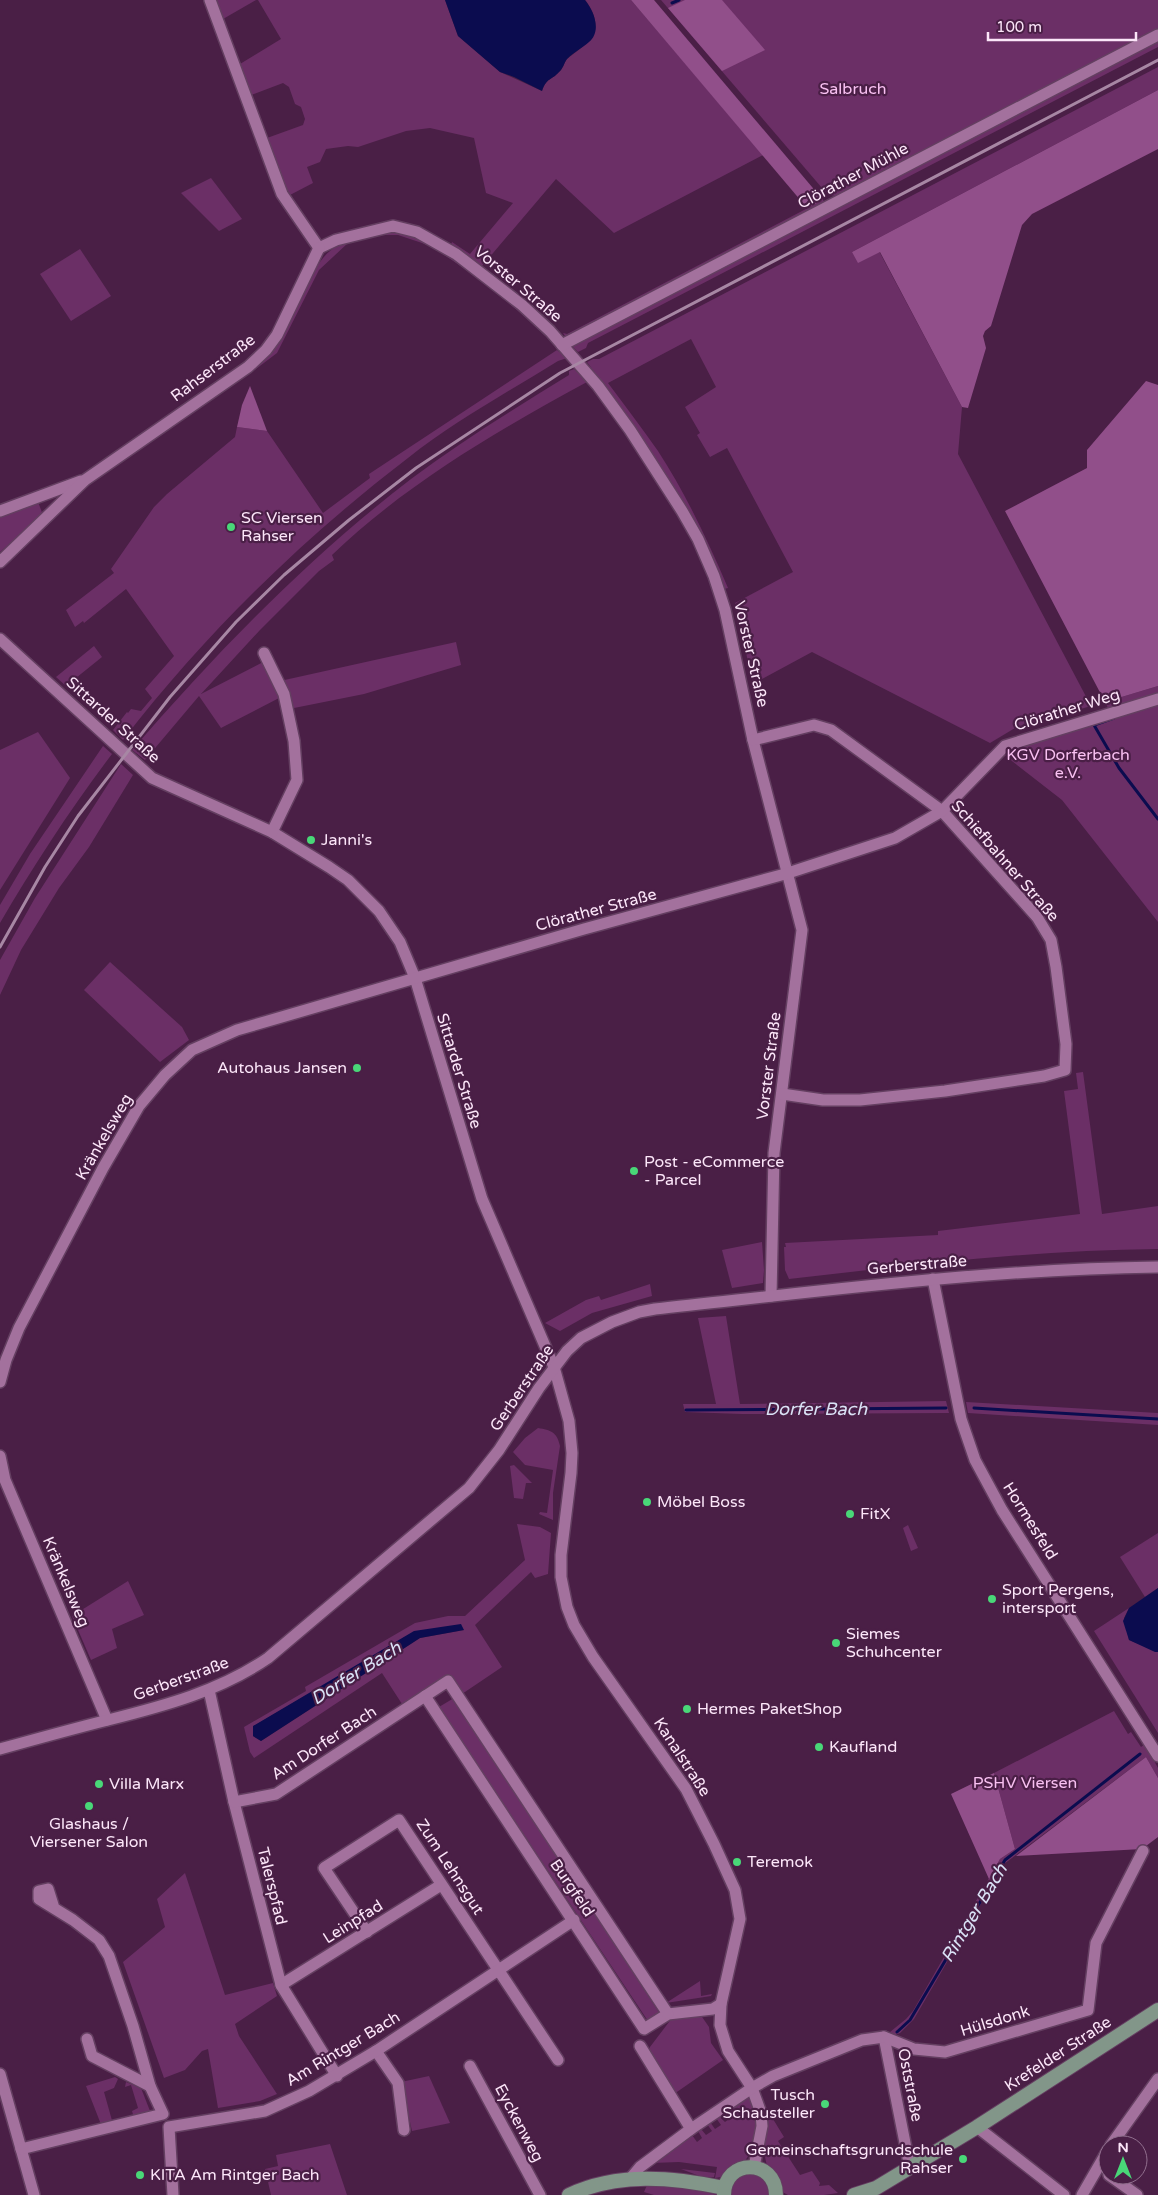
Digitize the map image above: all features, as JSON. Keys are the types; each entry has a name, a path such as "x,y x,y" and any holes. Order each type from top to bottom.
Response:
{"main road":[{"name":"Krefelder Straße","path":"854,2195 877,2192 910,2168 1158,2010"},
{"path":"568,2195 591,2186 630,2179 667,2178 724,2192 727,2180 737,2170 754,2167 771,2177 776,2195"}],"street":[{"path":"210,0 282,194 319,248"},
{"name":"Clörather Mühle","path":"562,345 1158,35"},
{"name":"Vorster Straße","path":"319,248 336,240 393,226 417,232 442,245 482,274 539,320 598,386 630,430 682,511 698,539 714,576 725,610 753,740 785,874 802,930 774,1160 771,1296"},
{"name":"Rahserstraße","path":"0,562 85,480 248,367 266,350 277,335 319,248"},
{"name":"Rahserstraße","path":"0,511 85,480"},
{"name":"Sittarder Straße","path":"0,639 152,778 272,832 348,880 379,911 400,942 415,978 482,1199 554,1367"},
{"path":"264,653 284,694 294,741 297,780 272,832"},
{"name":"Clörather Weg","path":"785,874 895,838 942,811 1005,746 1158,699"},
{"name":"Schiefbahner Straße","path":"753,740 814,725 831,730 942,811 1037,917 1051,940 1066,1044 1065,1070 1044,1076 945,1091 860,1100 823,1100 782,1094"},
{"name":"Clörather Straße","path":"415,978 785,874"},
{"name":"Kränkelsweg","path":"0,1382 6,1360 19,1328 103,1168 139,1106 165,1075 192,1050 236,1030 415,978"},
{"name":"Gerberstraße","path":"0,1749 159,1708 209,1690 252,1669 268,1658 464,1493 500,1450 566,1351 581,1338 612,1322 639,1312 933,1279 1104,1268 1158,1267"},
{"name":"Hormesfeld","path":"933,1279 961,1419 980,1468 1006,1516 1158,1756"},
{"name":"Kanalstraße","path":"554,1367 569,1421 572,1453 561,1555 561,1578 574,1625 593,1657 686,1789 734,1890 740,1918 721,2004 720,2025 728,2051 752,2088 761,2112 762,2126 754,2167"},
{"name":"Kränkelsweg","path":"0,1456 6,1480 107,1720"},
{"path":"425,1696 448,1681 668,2014"},
{"name":"Talerspfad","path":"209,1690 234,1802 281,1986 337,2076"},
{"name":"Burgfeld","path":"425,1696 644,2029 668,2014 713,2009 721,2004"},
{"name":"Am Dorfer Bach","path":"234,1802 276,1794 425,1696"},
{"name":"Zum Lehnsgut","path":"367,1932 324,1868 399,1820 558,2060"},
{"name":"Hülsdonk","path":"884,2037 914,2049 945,2052 1088,2010 1096,1943 1143,1851"},
{"name":"Leinpfad","path":"281,1986 441,1884"},
{"path":"21,2149 163,2114 150,2086 133,2026 109,1956 99,1940 54,1908"},
{"name":"Am Rintger Bach","path":"174,2195 169,2127 265,2111 309,2091 376,2051 574,1920"},
{"path":"630,2179 640,2168 691,2129 773,2076 862,2040 884,2037"},
{"name":"Oststraße","path":"884,2037 910,2168"},
{"path":"87,2039 92,2056 150,2086"},
{"path":"640,2046 691,2129"},
{"path":"376,2051 398,2083 404,2130"},
{"name":"Eyckenweg","path":"470,2066 540,2195"},
{"path":"0,2074 34,2195"},
{"path":"1119,2135 1158,2079"},
{"path":"977,2127 1064,2195"},
{"path":"1082,2195 1097,2166"},
{"path":"1123,2185 1137,2195"}],"green space":[{"path":"215,0 256,0 223,19"},
{"path":"258,0 445,0 458,36 500,72 542,91 547,81 560,71 567,59 592,37 595,27 594,15 585,0 631,0 763,155 614,233 556,179 482,266 451,245 452,242 470,254 513,203 486,193 474,138 430,128 406,131 358,147 348,146 326,149 320,162 307,167 313,183 290,195 281,178 267,138 303,125 305,119 301,107 295,104 289,87 283,83 251,95 240,64 281,39"},
{"name":"Salbruch","path":"661,0 1158,0 1158,32 837,196 828,195"},
{"path":"1158,39 1158,47 588,343 586,348 578,352 572,346"},
{"path":"1158,67 1158,90 852,252 879,251 962,407 958,454 1091,706 1015,728 990,743 812,652 753,684 735,603 793,572 727,448 710,457 697,435 700,433 685,407 716,387 691,339 608,383 658,451 678,484 728,588 724,589 697,528 681,499 645,443 587,362 599,359"},
{"path":"211,178 242,219 219,231 181,193"},
{"path":"823,200 827,205 567,339 563,333 567,334"},
{"path":"388,232 426,242 443,251 477,275 533,323 474,275 431,246 398,235 381,235 348,243 319,270 277,353 256,369 266,358 286,328 312,274 324,257 336,247 358,238"},
{"path":"80,249 111,296 71,321 40,274"},
{"path":"557,350 567,358 558,361 482,407 426,444 330,521 256,590 221,626 154,701 123,740 113,730 127,712 131,709 141,711 152,698 145,689 174,656 126,589 84,623 83,621 75,627 66,610 114,573 111,569 154,507 235,437 237,427 267,431 323,513 370,478 369,474"},
{"path":"574,369 587,382 454,460 390,505 361,529 332,555 334,560 319,571 260,630 201,694 265,661 281,697 221,728 199,696 145,760 132,750 197,677 265,607 373,509 449,451 569,375 569,371"},
{"path":"38,502 43,515 0,552 0,515"},
{"path":"456,642 461,665 364,694 289,709 280,681"},
{"path":"94,646 102,657 66,686 56,677"},
{"path":"1158,686 1158,694 1109,710 1105,702"},
{"name":"KGV Dorferbach e.V.","path":"1158,703 1158,922 1062,800 1003,754 1022,744"},
{"path":"38,732 70,778 0,890 0,750"},
{"path":"103,746 112,754 53,837 0,923 0,905 30,854"},
{"path":"121,764 133,775 89,847 59,888 21,950 0,995 0,960 35,898"},
{"path":"110,962 182,1027 189,1040 160,1062 84,990"},
{"path":"1083,1072 1102,1214 1158,1206 1158,1249 1019,1255 789,1279 785,1270 785,1243 938,1235 938,1231 1080,1214 1064,1091 1078,1089 1076,1073"},
{"path":"762,1242 763,1283 732,1288 722,1250"},
{"path":"650,1284 652,1296 592,1313 560,1331 545,1323 586,1300 599,1296 601,1300"},
{"path":"726,1316 740,1404 946,1401 949,1413 742,1414 685,1412 683,1404 716,1404 698,1318"},
{"path":"966,1402 1158,1413 1158,1425 968,1413"},
{"path":"538,1428 553,1432 560,1446 553,1493 553,1520 539,1514 540,1512 547,1513 553,1470 525,1465 513,1452 525,1438"},
{"path":"514,1465 532,1483 526,1483 523,1499 514,1498 510,1466"},
{"path":"517,1524 540,1527 551,1533 548,1574 535,1578 531,1572 475,1625 502,1667 462,1694 448,1674 402,1704 382,1673 254,1758 250,1752 244,1727 306,1691 305,1687 415,1623 448,1616 465,1616 525,1560","holes":["464,1630 420,1638 261,1741 253,1736 254,1726 414,1632"]},
{"path":"908,1525 918,1548 911,1551 903,1528"},
{"path":"1158,1533 1158,1588 1145,1597 1120,1557"},
{"path":"128,1581 144,1615 112,1629 117,1648 91,1660 72,1616"},
{"path":"1129,1608 1124,1618 1129,1640 1158,1652 1158,1733 1094,1631"},
{"path":"454,1698 660,2014 648,2021 439,1707"},
{"name":"PSHV Viersen","path":"1114,1711 1128,1734 1131,1732 1141,1747 1145,1744 1158,1768 1158,1778 1146,1757 1004,1864 914,2019 900,2033 892,2036 890,2032 913,2011 1000,1859 1015,1849 994,1773"},
{"path":"185,1873 225,1995 273,1983 277,1996 235,2024 239,2036 277,2094 260,2101 218,2108 208,2049 202,2051 185,2070 164,2078 123,1962 165,1927 157,1899"},
{"path":"700,1981 701,1996 712,1994 711,1996 666,2003"},
{"path":"700,2014 709,2027 711,2043 723,2060 674,2094 648,2055 650,2047 672,2018"},
{"path":"429,2076 450,2123 412,2131 401,2082"},
{"path":"115,2077 118,2079 114,2088 104,2092 113,2124 102,2127 86,2086"},
{"path":"126,2082 141,2088 150,2111 147,2115 134,2118 132,2111 138,2108 131,2085 125,2087"},
{"path":"749,2095 754,2107 756,2133 753,2146 739,2168 728,2175 715,2178 717,2167 679,2162 652,2163 692,2135 697,2142 702,2138 698,2131 701,2129 706,2135 712,2131 707,2124 710,2122 715,2129 721,2125 716,2118 719,2116 725,2122 730,2118 725,2111"},
{"path":"773,2119 784,2137 778,2141 800,2175 812,2171 820,2183 819,2186 829,2185 838,2193 788,2195 782,2191 770,2172 765,2158 768,2120"},
{"path":"330,2144 347,2195 271,2195 265,2169 278,2166 276,2155"},
{"path":"681,2169 715,2173 714,2177 702,2177"},
{"path":"745,2174 755,2175 762,2179 767,2186 769,2195 731,2195 734,2181"},
{"path":"648,2183 668,2183 717,2195 654,2195 644,2192"}],"shaded area":[{"path":"631,0 654,0 823,200 807,208"},
{"path":"685,0 722,0 765,50 722,71 668,8"},
{"path":"1158,90 1158,149 1032,214 1022,225 991,326 985,331 983,336 986,348 968,408 962,407 880,252 858,263 852,252"},
{"path":"1146,381 1158,385 1158,686 1105,702 1005,511 1087,468 1087,450"},
{"path":"250,386 267,431 237,427 242,405"},
{"path":"1146,1757 1158,1778 1158,1837 1142,1849 1016,1856"},
{"path":"994,1773 1015,1849 1000,1859 989,1879 951,1794"}],"water":[{"path":"445,0 585,0 594,15 596,27 593,37 589,42 567,59 560,71 547,81 542,91 500,72 458,36"},
{"path":"1158,1588 1158,1652 1155,1652 1129,1640 1123,1621 1129,1608"},
{"path":"461,1624 464,1630 420,1638 261,1741 253,1736 253,1726 414,1631"}],"waterway":[{"path":"672,3 679,0"},
{"path":"1114,718 1094,725 1119,768 1158,819"},
{"name":"Dorfer Bach","path":"686,1410 946,1408"},
{"name":"Dorfer Bach","path":"974,1408 1158,1419"},
{"name":"Rintger Bach","path":"897,2032 910,2020 1005,1860 1140,1754"}],"railway":[{"path":"0,947 45,867 78,816 170,697 236,622 284,575 349,520 416,468 560,373 1158,60"}],"place":[{"name":"SC Viersen Rahser","path":"231,527"},
{"name":"Janni's","path":"311,840"},
{"name":"Autohaus Jansen","path":"357,1068"},
{"name":"Post - eCommerce - Parcel","path":"634,1171"},
{"name":"Möbel Boss","path":"647,1502"},
{"name":"FitX","path":"850,1514"},
{"name":"Sport Pergens, intersport","path":"992,1599"},
{"name":"Siemes Schuhcenter","path":"836,1643"},
{"name":"Hermes PaketShop","path":"687,1709"},
{"name":"Kaufland","path":"819,1747"},
{"name":"Villa Marx","path":"99,1784"},
{"name":"Glashaus / Viersener Salon","path":"89,1806"},
{"name":"Teremok","path":"737,1862"},
{"name":"Tusch Schausteller","path":"825,2104"},
{"name":"Gemeinschaftsgrundschule Rahser","path":"963,2159"},
{"name":"KITA Am Rintger Bach","path":"140,2175"}]}
